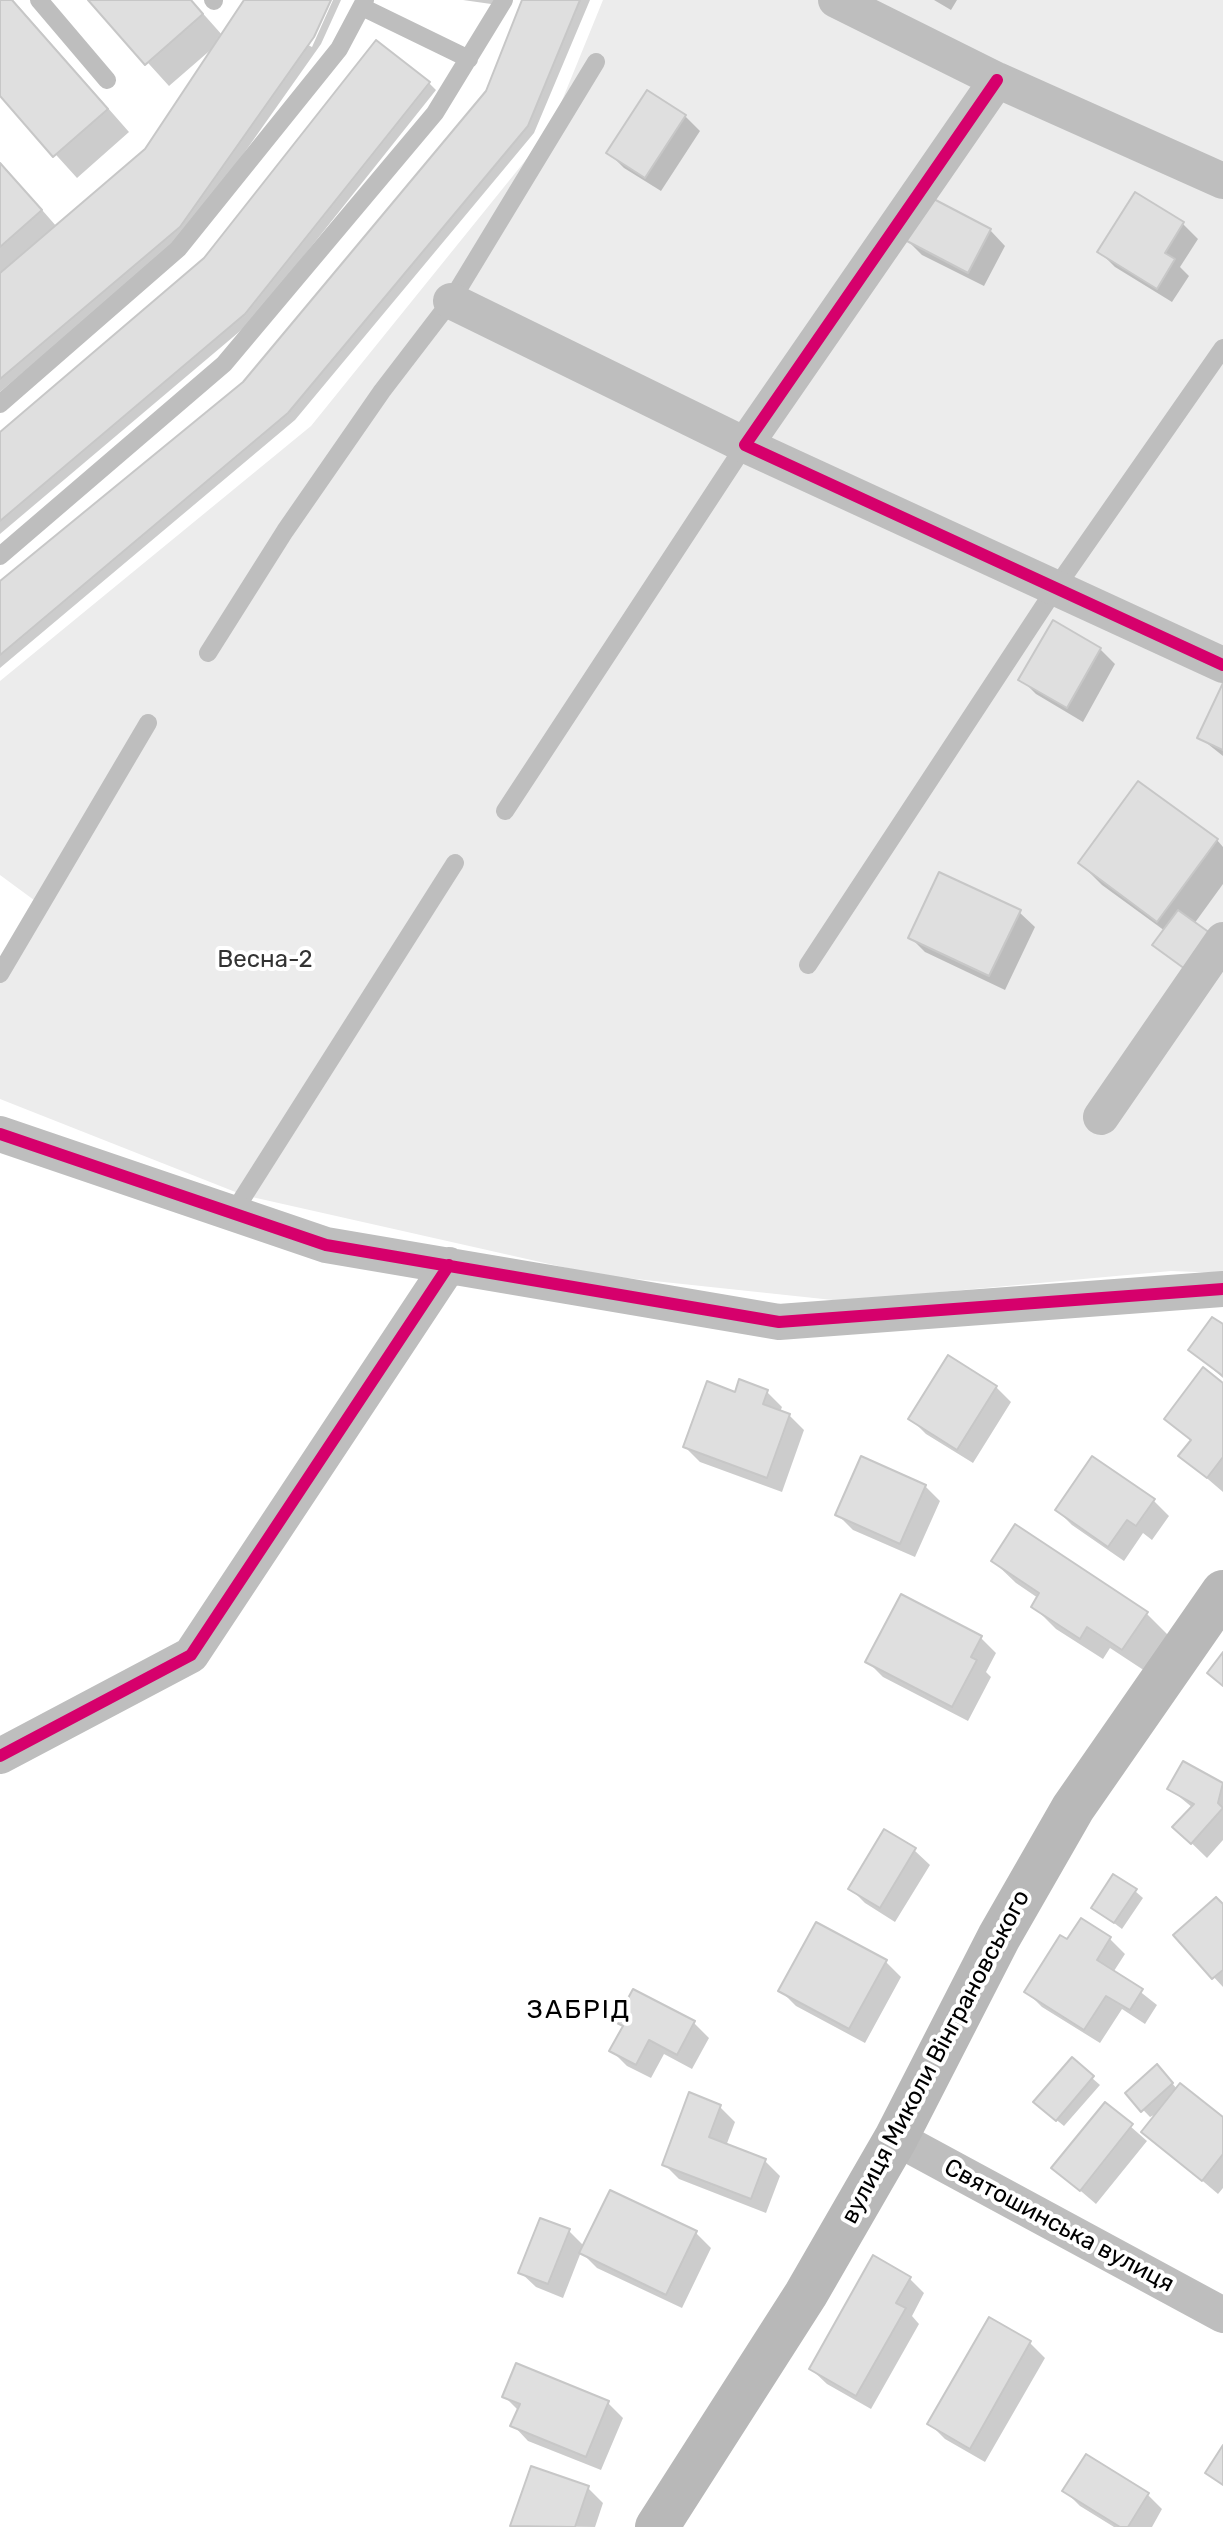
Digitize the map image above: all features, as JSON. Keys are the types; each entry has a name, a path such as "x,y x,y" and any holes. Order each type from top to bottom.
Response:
{"main road":[{"name":"вулиця Миколи Вінграновського","path":"657,2527 806,2294 896,2138 999,1937 1073,1808 1223,1592"}],"street":[{"path":"836,0 997,80 1223,181"},
{"path":"745,445 997,80"},
{"path":"451,301 745,445 1223,665"},
{"path":"1101,1117 1223,940"},
{"path":"0,1134 326,1245 779,1322 1223,1289"},
{"path":"0,1756 191,1655 449,1265"},
{"name":"Святошинська вулиця","path":"896,2138 1223,2315"}],"lane":[{"path":"39,0 107,80"},
{"path":"0,556 224,364 435,113 504,0"},
{"path":"0,404 178,249 339,49 363,4 469,59"},
{"path":"208,653 356,429 451,301 596,62"},
{"path":"808,965 1055,589 1223,348"},
{"path":"505,811 745,445"},
{"path":"0,974 148,723"},
{"path":"233,1213 455,863"}],"green space":[{"name":"Весна-2","path":"603,0 1223,0 1223,1273 1171,1271 842,1301 598,1275 243,1195 0,1099 0,966 38,903 0,875 0,681 311,426 550,130"}],"building":[{"path":"0,0 12,0 108,109 53,157 0,96"},
{"path":"88,0 191,0 203,14 145,65"},
{"path":"244,0 331,0 314,37 180,227 0,379 0,273 145,149"},
{"path":"522,0 580,0 528,126 288,413 0,655 0,581 243,382 486,91"},
{"path":"376,40 430,82 245,314 0,521 0,432 204,258"},
{"path":"647,90 686,115 645,178 606,153"},
{"path":"0,163 42,210 0,247"},
{"path":"1135,192 1184,222 1165,253 1175,259 1157,289 1097,252"},
{"path":"928,196 991,229 968,273 905,240"},
{"path":"1053,620 1101,648 1067,708 1018,680"},
{"path":"1223,683 1223,750 1197,738"},
{"path":"1138,781 1218,839 1157,922 1078,863"},
{"path":"939,872 1021,910 989,976 908,938"},
{"path":"1178,910 1210,933 1185,969 1152,945"},
{"path":"1212,1317 1223,1324 1223,1376 1188,1350"},
{"path":"948,1355 997,1386 957,1450 908,1419"},
{"path":"1203,1367 1223,1383 1223,1457 1207,1478 1178,1456 1191,1440 1164,1419"},
{"path":"739,1379 768,1390 763,1404 790,1414 767,1478 683,1447 707,1381 735,1392"},
{"path":"861,1456 926,1485 900,1544 835,1515"},
{"path":"1092,1456 1155,1499 1136,1526 1127,1520 1108,1547 1055,1510"},
{"path":"1015,1524 1148,1612 1122,1650 1087,1627 1080,1639 1031,1607 1039,1593 991,1561"},
{"path":"901,1594 982,1636 971,1657 977,1660 952,1707 865,1662"},
{"path":"1223,1652 1223,1686 1207,1673"},
{"path":"1183,1761 1223,1783 1218,1803 1223,1808 1191,1844 1172,1827 1194,1804 1167,1789"},
{"path":"884,1829 916,1848 880,1908 848,1889"},
{"path":"1113,1874 1137,1889 1114,1923 1091,1908"},
{"path":"1216,1897 1223,1904 1223,1970 1212,1979 1173,1935"},
{"path":"1081,1918 1111,1937 1097,1960 1143,1989 1130,2010 1106,1996 1084,2030 1024,1992 1060,1935 1067,1939"},
{"path":"816,1922 887,1960 849,2029 778,1991"},
{"path":"633,1989 695,2021 677,2055 649,2040 636,2065 609,2051 623,2026 615,2022"},
{"path":"1072,2057 1094,2076 1056,2121 1033,2102"},
{"path":"1157,2064 1173,2083 1141,2112 1125,2093"},
{"path":"1180,2083 1223,2117 1223,2154 1202,2181 1141,2132"},
{"path":"689,2092 721,2105 709,2137 766,2159 751,2199 662,2165"},
{"path":"1105,2102 1133,2124 1080,2191 1051,2168"},
{"path":"610,2190 697,2231 666,2295 579,2253"},
{"path":"540,2218 570,2229 548,2284 518,2273"},
{"path":"873,2255 911,2277 896,2303 906,2308 856,2396 809,2369"},
{"path":"989,2317 1031,2341 970,2449 927,2424"},
{"path":"516,2363 609,2401 586,2457 510,2426 520,2404 502,2397"},
{"path":"1223,2445 1223,2485 1205,2473"},
{"path":"1086,2454 1149,2493 1128,2527 1120,2527 1062,2491"},
{"path":"531,2466 589,2486 575,2527 510,2526"}],"cycle path":[{"path":"997,80 745,445 1223,665"},
{"path":"0,1134 326,1245 779,1322 1223,1289"},
{"path":"0,1756 191,1655 449,1265"}],"district":[{"name":"ЗАБРІД","path":"579,2010"}]}
